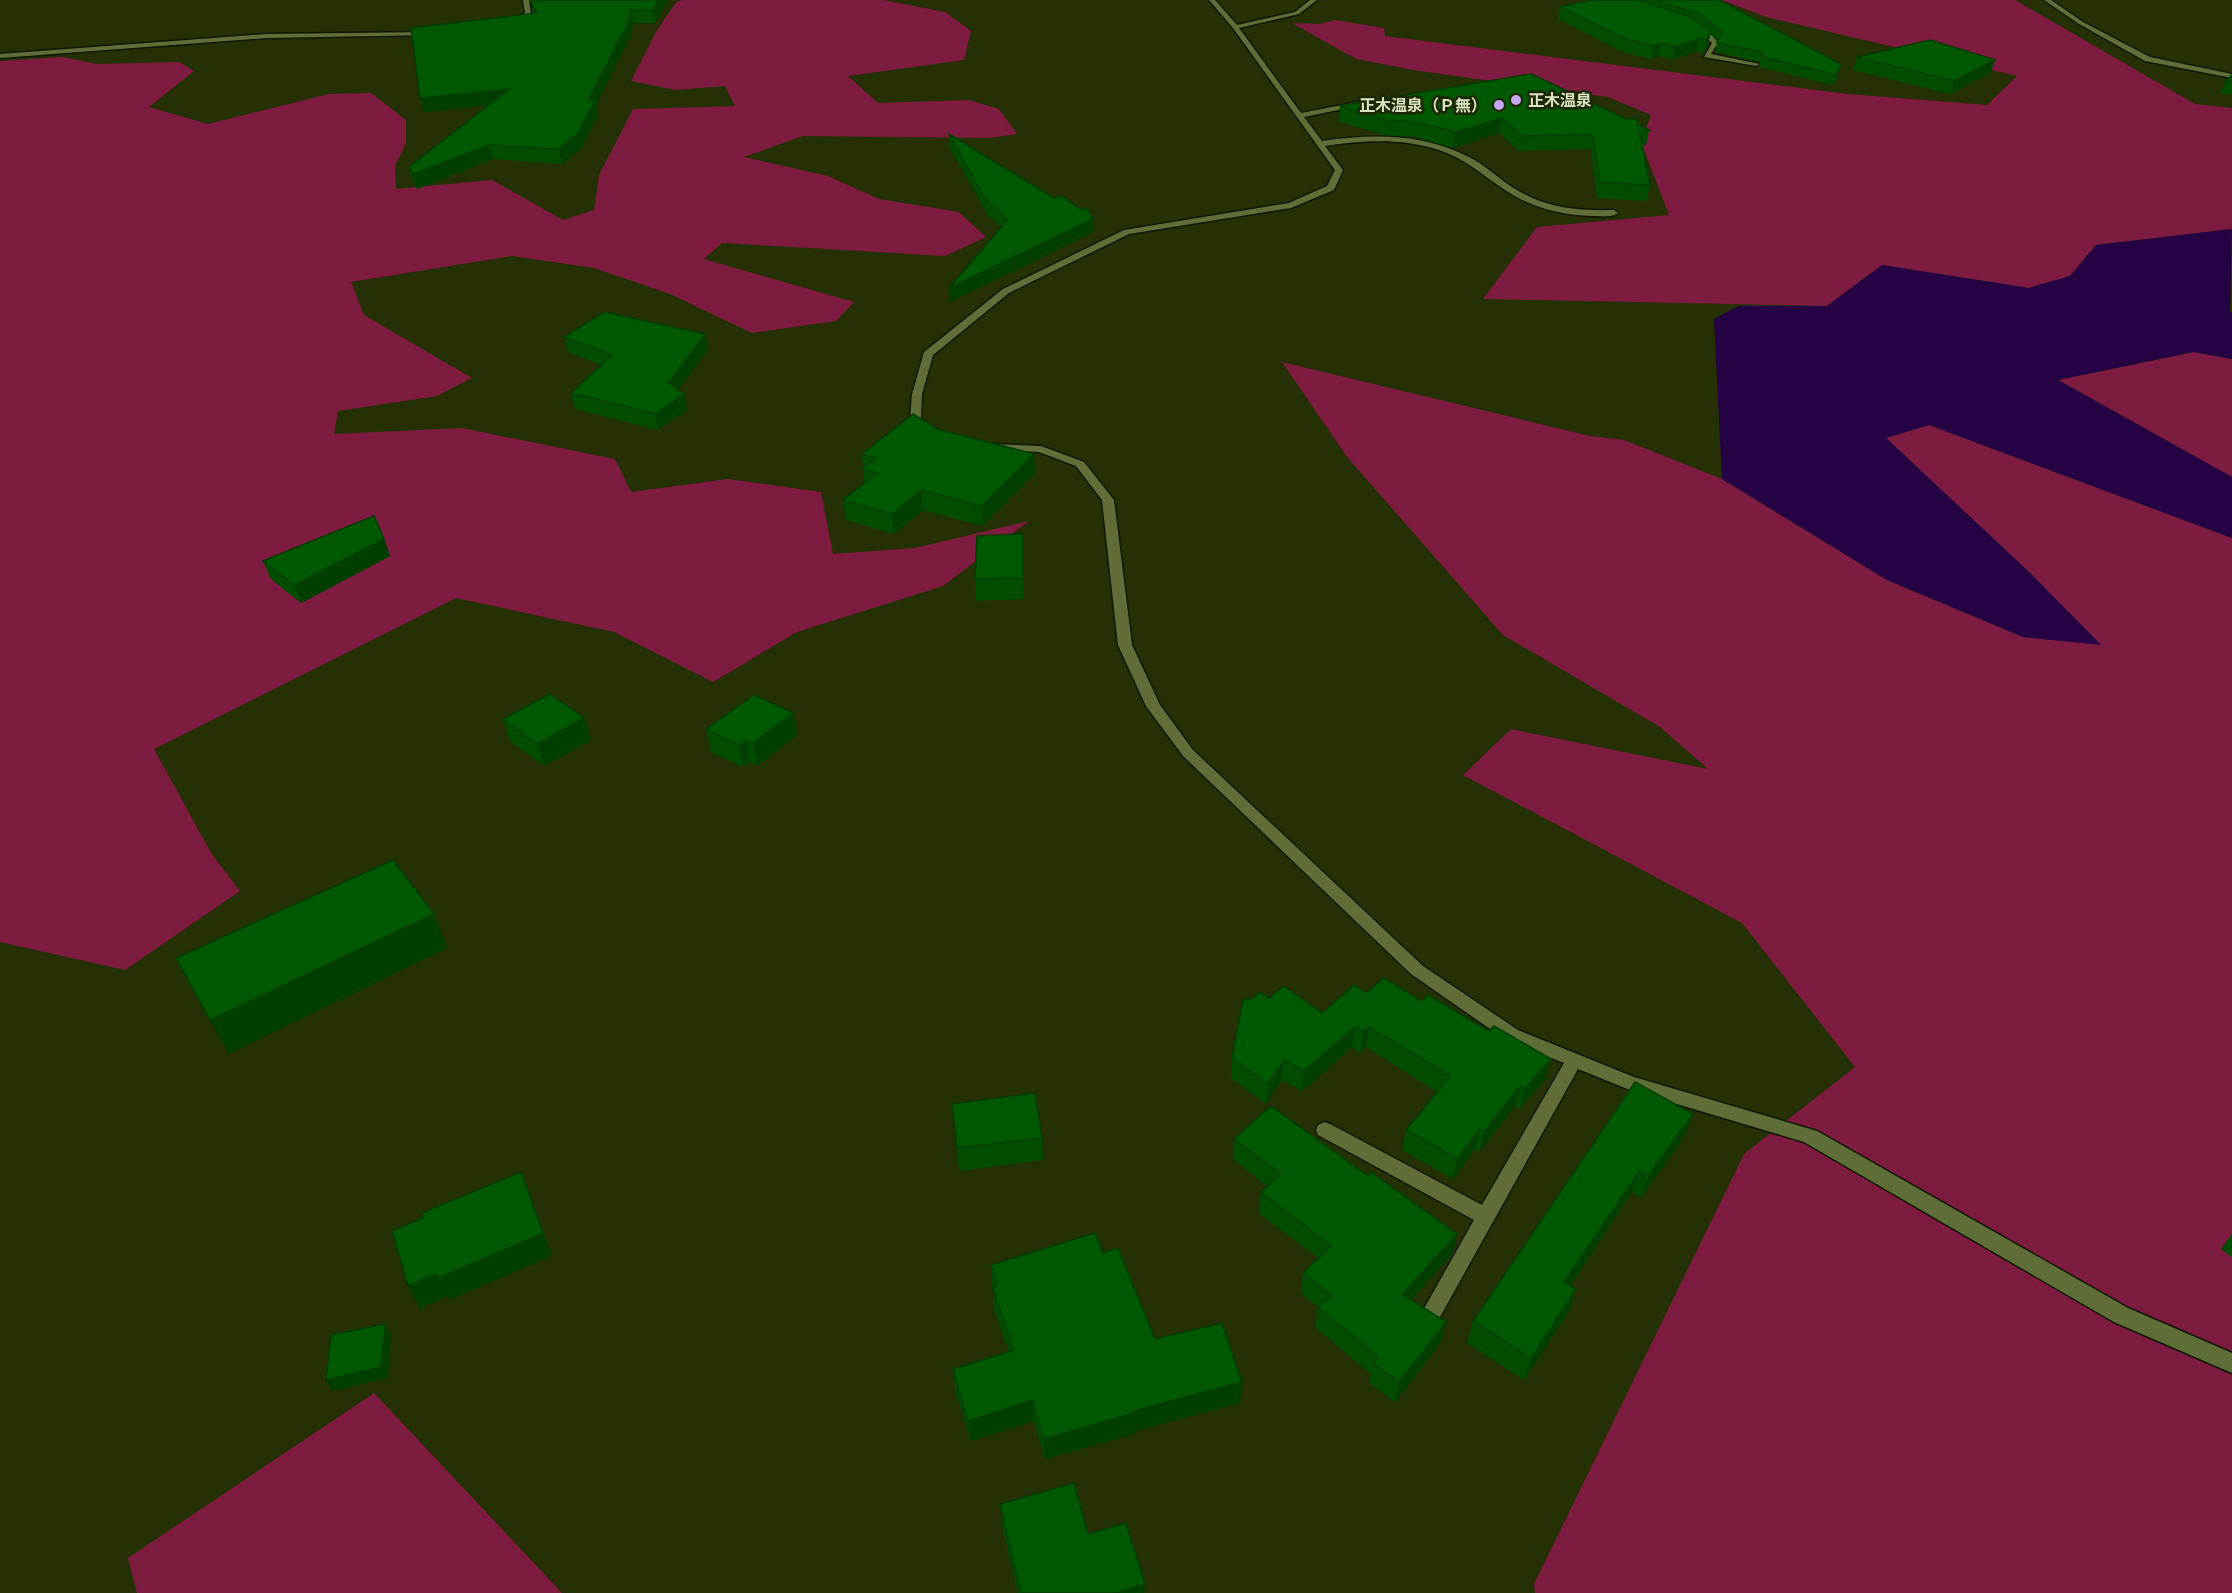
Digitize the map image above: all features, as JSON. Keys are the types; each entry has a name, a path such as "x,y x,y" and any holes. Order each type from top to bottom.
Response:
{"street":[{"path":"504,25 528,14 526,0"},
{"path":"940,438 915,420 917,394 928,354 1006,291 1127,232 1291,205 1330,188 1339,170 1235,27 1212,0"},
{"path":"1235,27 1297,13 1314,0"},
{"path":"2047,0 2081,23 2148,58 2232,76"},
{"path":"527,11 539,10"},
{"path":"1686,21 1711,37 1715,43 1707,55 1756,64"},
{"path":"0,56 267,36 437,33"},
{"path":"1298,116 1370,102"},
{"path":"1319,144 1368,136 1436,146 1465,158 1510,190 1546,210 1614,213"},
{"path":"984,447 1041,449 1080,464 1108,500 1125,645 1153,706 1188,753 1417,970 1512,1035 1630,1083 1810,1136 2121,1315 2232,1362"},
{"path":"1433,1311 1574,1060"},
{"path":"1324,1130 1486,1217"}],"shaded area":[{"path":"883,0 945,12 971,31 964,60 848,76 878,103 969,100 999,109 1017,134 989,138 803,136 744,157 828,176 879,199 959,212 986,237 945,256 722,243 704,259 854,302 836,321 752,333 670,294 594,268 512,256 351,282 364,315 472,378 437,396 338,411 334,434 462,428 615,459 631,492 728,479 821,492 833,554 915,548 1029,521 943,586 797,632 713,682 614,632 456,598 154,749 211,853 240,891 125,970 0,942 0,61 63,57 97,64 179,62 194,71 149,107 208,124 329,94 371,93 406,120 406,143 395,166 396,189 492,180 563,220 594,210 599,175 633,109 735,106 725,86 676,90 631,81 657,30 677,1"},
{"path":"1722,0 2015,0 2195,104 2232,108 2232,229 2096,245 2070,276 2029,288 1882,265 1827,306 1483,299 1537,227 1669,215 1641,142 1651,115 1608,97 1413,70 1356,59 1292,23 1319,24 1335,20 1384,28 1385,36 1848,94 1987,105 2017,76 1766,17"},
{"path":"2232,229 2230,312 2232,313 2232,359 2193,352 2058,380 2232,477 2232,538 1929,425 1886,438 2029,572 2101,645 2023,637 1887,580 1722,479 1714,319 1739,306 1827,306 1882,265 2029,288 2070,276 2096,245"},
{"path":"2194,352 2232,359 2232,477 2058,380"},
{"path":"1282,362 1590,436 1624,440 1722,479 1887,580 2023,637 2100,644 2029,572 1886,438 1929,425 2232,538 2232,1593 1535,1593 1534,1584 1744,1154 1855,1067 1742,923 1463,775 1511,729 1708,769 1660,727 1503,635 1347,457"},
{"path":"374,1393 562,1593 137,1593 128,1558"}],"building":[{"path":"658,0 653,10 630,10 629,21 588,100 595,100 579,132 559,149 489,145 413,174 409,167 509,89 420,98 411,28 537,13 531,2"},
{"path":"1592,0 1639,0 1690,17 1711,31 1707,40 1699,38 1675,47 1662,43 1654,46 1626,39 1560,7"},
{"path":"1655,0 1719,0 1841,64 1836,75 1762,57 1763,52 1717,43 1722,32 1700,14"},
{"path":"1930,40 1995,60 1954,81 1857,57"},
{"path":"1531,74 1626,119 1637,119 1638,125 1649,130 1639,131 1650,185 1600,182 1593,134 1522,136 1502,118 1455,132 1416,122 1386,120 1340,106"},
{"path":"2232,75 2232,82 2225,82"},
{"path":"949,134 1054,198 1062,196 1081,210 1087,208 1093,219 949,288 1008,219 987,202"},
{"path":"604,312 705,334 668,383 684,394 655,414 571,393 612,355 564,337"},
{"path":"913,414 937,429 1034,454 981,506 921,490 892,514 843,500 877,473 862,469 876,458 862,454"},
{"path":"374,516 384,539 294,585 263,561"},
{"path":"1023,534 1023,578 975,579 977,536"},
{"path":"550,694 584,718 537,744 503,719"},
{"path":"754,695 793,713 753,743 746,740 739,745 706,729"},
{"path":"393,860 434,914 210,1020 176,958"},
{"path":"1384,978 1421,1001 1428,995 1489,1031 1494,1026 1551,1059 1525,1089 1520,1086 1484,1132 1480,1129 1457,1159 1406,1130 1450,1076 1369,1027 1363,1032 1355,1027 1304,1071 1284,1060 1268,1084 1232,1058 1243,999 1251,999 1260,992 1269,998 1284,986 1322,1013 1354,985 1366,993"},
{"path":"1635,1082 1693,1114 1649,1175 1640,1170 1564,1282 1576,1289 1531,1358 1473,1321"},
{"path":"1035,1093 1042,1138 957,1148 952,1104"},
{"path":"1271,1106 1368,1176 1371,1172 1457,1234 1402,1294 1446,1322 1399,1382 1373,1363 1378,1357 1318,1307 1331,1295 1303,1273 1331,1246 1261,1192 1281,1174 1234,1139"},
{"path":"521,1172 543,1233 438,1278 436,1274 408,1286 392,1231 423,1218 422,1213"},
{"path":"1095,1233 1103,1253 1118,1248 1155,1339 1222,1323 1242,1382 1133,1411 1134,1413 1043,1439 1033,1400 968,1421 953,1369 1014,1350 992,1287 998,1285 991,1265"},
{"path":"385,1324 381,1367 326,1380 331,1335"},
{"path":"1074,1483 1088,1534 1126,1523 1145,1584 1115,1593 1021,1593 1000,1504"}],"place":[{"name":"正木温泉","path":"1516,100"},
{"name":"正木温泉（Ｐ無）","path":"1499,105"}]}
